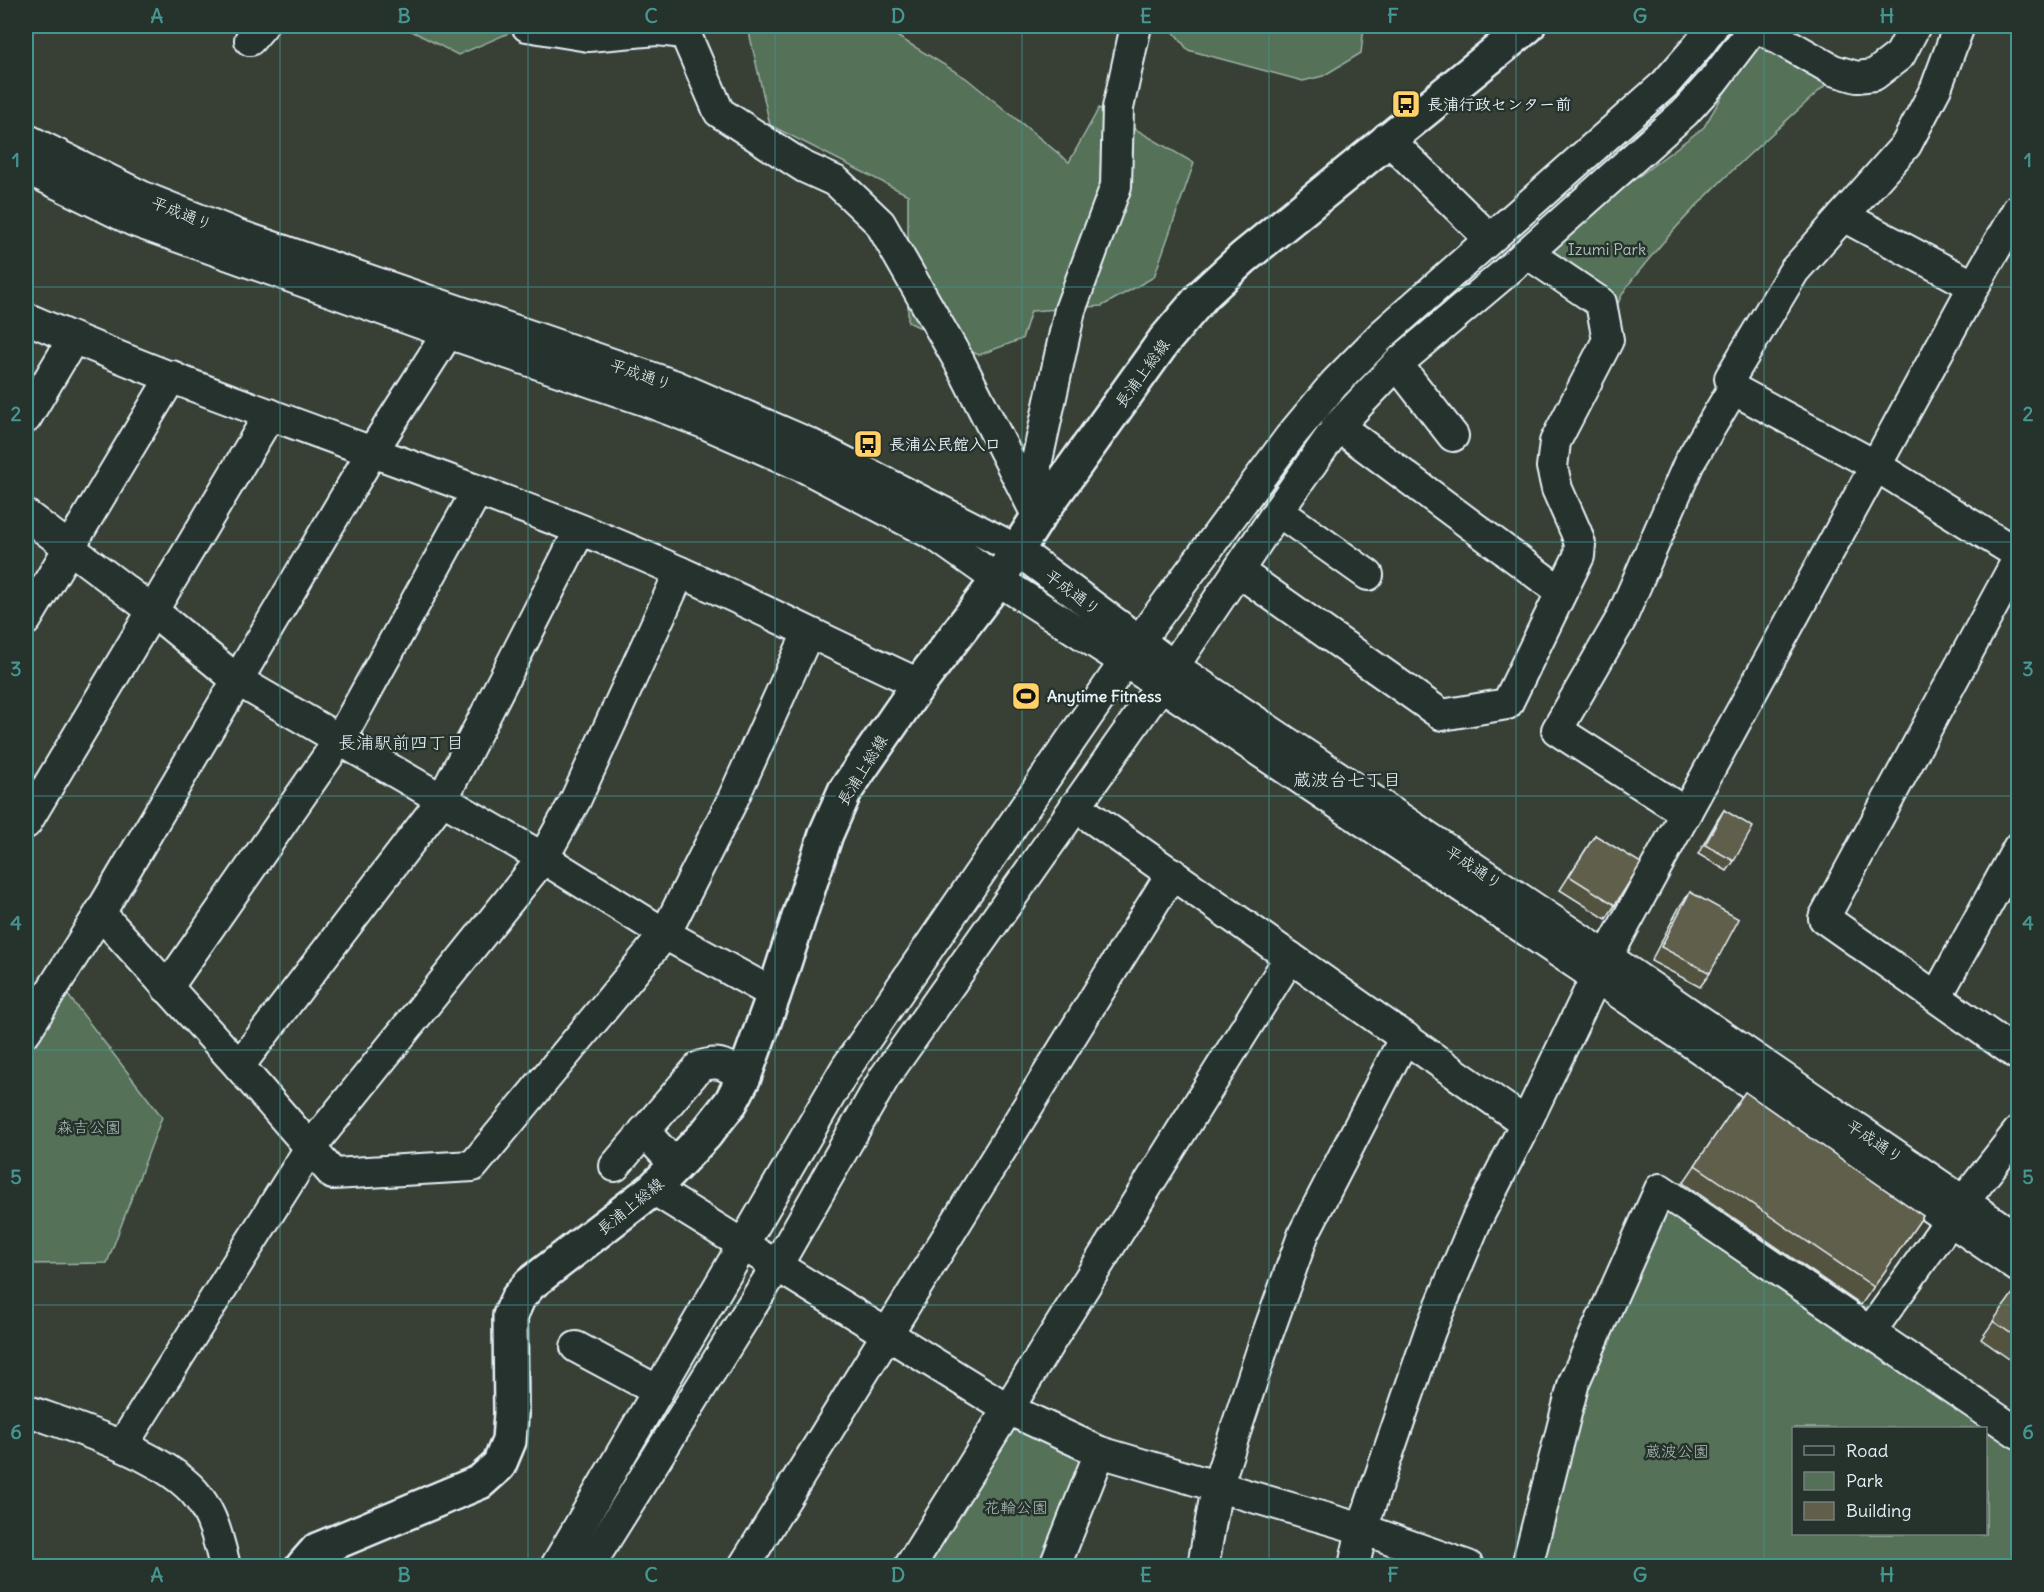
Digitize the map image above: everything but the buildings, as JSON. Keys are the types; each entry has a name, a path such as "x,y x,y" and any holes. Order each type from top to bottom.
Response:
{"main road":[{"name":"長浦上総線","path":"303,1566 317,1550 480,1482 500,1465 509,1441 510,1316 518,1298 530,1284 653,1189 731,1102 744,1077 774,994 826,834 845,791 919,684 998,580 1038,517 1164,341 1204,294 1242,258 1528,26"}],"street":[{"path":"527,26 588,36 657,30 685,33 719,112 804,167 837,182 880,223 960,363 1038,517"},
{"path":"1038,517 1036,465 1070,310 1116,186 1118,108 1136,26"},
{"path":"556,1566 846,1068 1132,652 1290,437 1334,384 1383,334 1665,84 1713,26"},
{"path":"589,1566 776,1267 884,1078 1167,675 1338,426 1397,364 1499,278 1685,112 1713,81 1755,26 1833,70 1857,77 1874,75 1900,55 1915,26"},
{"path":"1686,813 1557,730 1622,620 1689,463 1733,389 1730,378 1794,271 1906,145 1936,88 1959,26"},
{"path":"1388,138 1483,244 1499,278"},
{"name":"平成通り","path":"26,139 143,197 704,423 804,467 936,536 998,580 1132,652 1602,967 1957,1211 2019,1267"},
{"name":"平成通り","path":"26,168 134,220 452,321 695,394 808,443 1017,550 1132,652"},
{"path":"1354,1566 1362,1529 1430,1331 1476,1221 1602,967 1974,286 2019,209"},
{"path":"1843,216 1974,286"},
{"path":"1238,571 1442,715 1507,704 1580,556 1580,544 1557,489 1552,467 1555,442 1608,340 1601,303 1527,253"},
{"path":"26,318 73,339 580,530 680,572 919,684"},
{"path":"27,1026 100,913 372,452 452,321"},
{"path":"26,418 73,339"},
{"path":"1397,364 1453,436"},
{"path":"26,620 172,376"},
{"path":"1733,389 1876,466 2019,554"},
{"path":"26,823 270,414"},
{"path":"1338,426 1561,592"},
{"path":"168,988 340,738 477,491"},
{"path":"1278,511 1368,575"},
{"path":"26,515 153,611 237,680 543,858 665,934 774,994"},
{"path":"239,1066 442,800 580,530"},
{"path":"2019,559 1824,918 2019,1055"},
{"path":"122,1446 310,1148 543,858 575,801 680,572"},
{"path":"100,913 239,1066 333,1174 473,1166 665,934 732,801 808,633"},
{"path":"1075,806 1526,1123"},
{"path":"1937,996 2019,848"},
{"path":"744,1566 1172,873"},
{"path":"910,1566 1290,957"},
{"path":"1203,1566 1217,1487 1265,1341 1305,1233 1405,1037"},
{"path":"615,1166 699,1067 712,1062 722,1064 744,1077"},
{"path":"644,1131 676,1166"},
{"path":"1870,1332 1957,1211 2019,1132"},
{"path":"653,1189 1008,1409 1100,1452 1362,1529 1468,1566"},
{"path":"1527,1566 1574,1382 1660,1190 2019,1433"},
{"name":"平成通り","path":"1957,1211 2019,1239"},
{"path":"576,1347 658,1391"},
{"path":"26,1410 122,1446 176,1474 200,1499 211,1519 225,1566"},
{"path":"1055,1566 1100,1452"}],"green space":[{"path":"402,26 525,26 458,55"},
{"path":"737,26 883,26 966,78 1069,162 1099,108 1194,163 1154,277 1102,306 1031,311 1022,339 979,355 908,322 908,195 770,125 749,32"},
{"path":"1169,26 1364,26 1361,53 1323,76 1303,81 1188,50"},
{"name":"Izumi Park","path":"1756,39 1831,80 1734,169 1688,215 1632,280 1624,291 1616,310 1544,248 1704,127"},
{"name":"森吉公園","path":"57,981 162,1117 107,1263 26,1264 26,1035"},
{"name":"蔵波公園","path":"1660,1189 2018,1433 2018,1566 1527,1566 1574,1382"},
{"name":"花輪公園","path":"1008,1409 1100,1452 1055,1566 910,1566"}],"waterway":[{"path":"1271,489 1304,449"}],"place":[{"name":"長浦行政センター前","path":"1406,104"},
{"name":"長浦公民館入口","path":"868,444"},
{"name":"Anytime Fitness","path":"1026,696"}],"district":[{"name":"長浦駅前四丁目","path":"401,743"},
{"name":"蔵波台七丁目","path":"1347,780"}]}
